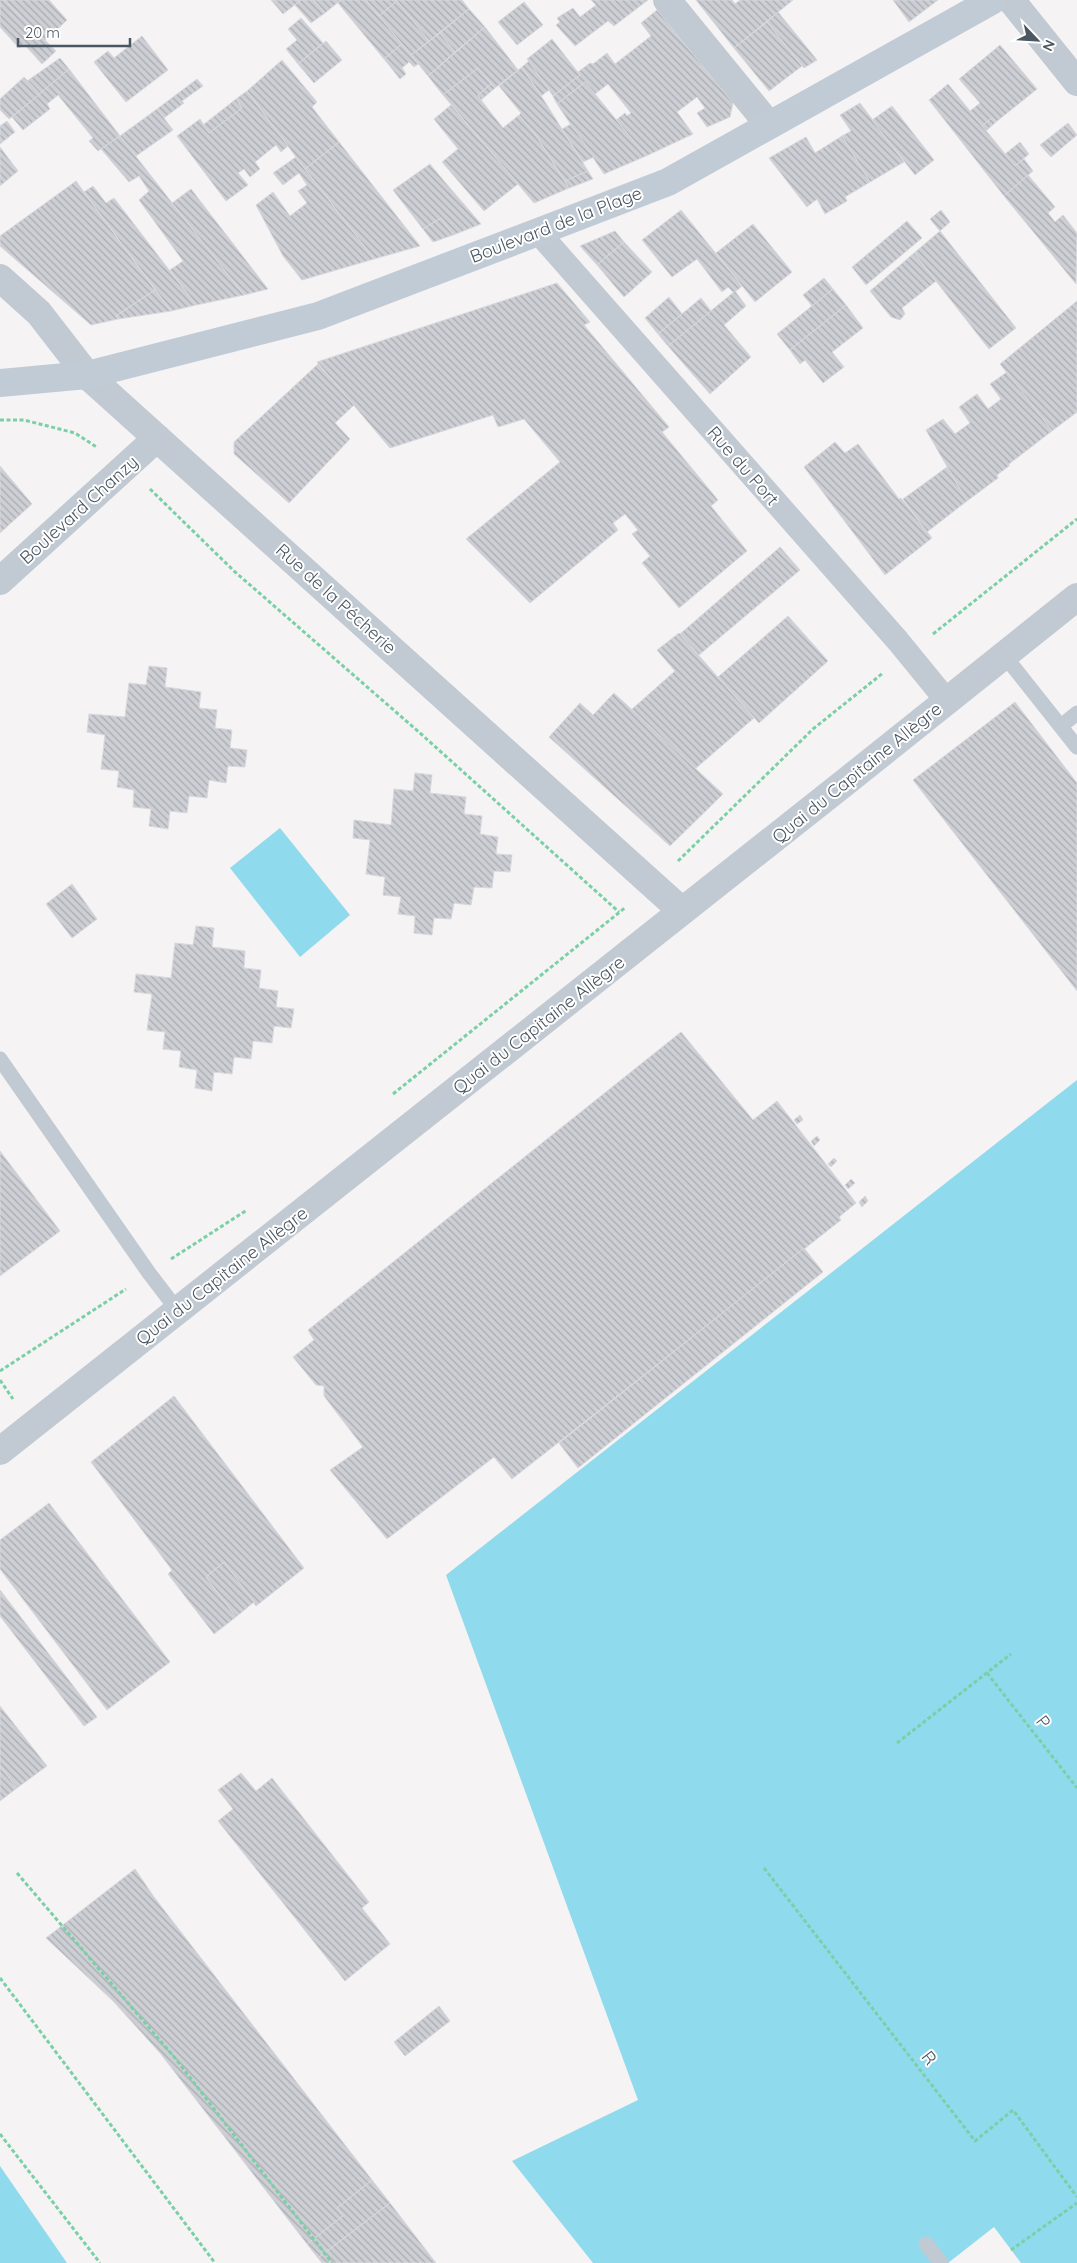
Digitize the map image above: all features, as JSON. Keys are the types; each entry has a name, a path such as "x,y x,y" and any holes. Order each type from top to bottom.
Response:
{"main road":[{"name":"Boulevard de la Plage","path":"0,382 87,375 318,316 668,182 993,0"}],"street":[{"path":"667,0 769,125"},
{"path":"1011,0 1077,82"},
{"name":"Rue du Port","path":"538,232 947,701"},
{"name":"Rue de la Pécherie","path":"0,278 38,313 87,375 682,911"},
{"name":"Boulevard Chanzy","path":"0,581 157,438"},
{"name":"Quai du Capitaine Allègre","path":"0,1451 1077,597"}],"lane":[{"path":"1004,655 1077,746"},
{"path":"1061,726 1077,713"},
{"path":"0,1059 149,1274 178,1311"},
{"path":"926,2244 941,2263"}],"path":[{"path":"0,420 24,420 75,433 126,466 234,571 420,733 619,912"},
{"path":"386,1099 653,885 813,729 1077,519"},
{"path":"0,1371 254,1205"},
{"path":"897,1744 1011,1654"},
{"name":"P","path":"987,1673 1077,1788"},
{"name":"R","path":"764,1868 975,2141 1013,2110 1077,2197"},
{"path":"17,1873 175,2058 332,2263"},
{"path":"0,1978 215,2263"},
{"path":"0,2134 100,2263"},
{"path":"1010,2250 1077,2203"}],"water":[{"path":"280,828 350,915 300,957 230,868"},
{"path":"1077,1080 1077,2263 1021,2263 994,2227 948,2263 593,2263 512,2161 638,2100 446,1575"},
{"path":"0,2166 67,2263 0,2263"}],"building":[{"path":"0,0 4,0 56,51 42,64 24,44 19,48 0,27"},
{"path":"4,0 49,0 67,20 45,41"},
{"path":"271,0 301,0 283,14"},
{"path":"301,0 314,0 325,13 311,23 295,5"},
{"path":"314,0 341,0 325,13"},
{"path":"341,0 366,0 402,44 384,59 338,3"},
{"path":"366,0 396,0 397,1 379,16"},
{"path":"396,0 462,0 469,9 429,41"},
{"path":"591,0 648,0 614,26 608,21 575,46 556,25 560,22 557,18 573,8 580,17 596,5"},
{"path":"696,0 732,0 735,4 740,0 793,0 734,48"},
{"path":"893,0 938,0 909,22"},
{"path":"397,1 429,41 411,55 379,16"},
{"path":"524,2 543,25 517,45 498,22"},
{"path":"469,9 485,27 455,52 440,33"},
{"path":"657,10 733,103 730,117 707,127 697,113 705,108 697,97 677,112 693,134 646,156 616,120 625,113 627,116 631,113 608,84 595,94 585,82 557,104 553,96 580,75 578,72 590,63 593,64 607,53 615,64 651,36 641,23"},
{"path":"778,12 817,60 804,68 767,22"},
{"path":"301,18 323,43 298,64 286,49 297,40 288,29"},
{"path":"767,22 802,66 769,91 734,48"},
{"path":"485,27 518,70 495,88 478,68 443,95 428,76"},
{"path":"440,33 455,52 428,76 411,55"},
{"path":"142,36 168,70 126,102 94,62 108,51 114,58"},
{"path":"552,39 580,75 553,96 527,59"},
{"path":"326,41 342,60 314,83 298,64"},
{"path":"402,44 418,64 414,67 409,62 402,68 406,74 400,79 384,59"},
{"path":"1000,45 1037,89 996,122 992,118 982,126 970,111 980,103 959,79"},
{"path":"60,58 69,69 40,94 27,81"},
{"path":"282,60 317,102 312,107 339,142 305,169 247,91"},
{"path":"529,61 549,90 541,96 522,67"},
{"path":"522,67 588,171 565,181 535,134 519,115 521,113 499,86"},
{"path":"478,68 491,84 478,95 481,100 503,128 519,115 535,134 569,188 534,203 443,95"},
{"path":"69,69 120,136 98,151 89,141 93,138 58,95 47,104 50,109 23,130 12,117"},
{"path":"24,77 40,94 9,119 0,110 0,99"},
{"path":"197,79 203,86 182,101 184,103 164,118 157,109"},
{"path":"585,82 646,156 604,174 557,104"},
{"path":"491,84 495,88 481,100 478,95"},
{"path":"948,84 1015,166 1024,159 1033,171 1004,196 929,100"},
{"path":"247,91 288,146 281,152 276,145 255,162 260,169 250,177 244,169 238,173 248,185 226,201 177,136 200,119 209,133 242,108 236,99"},
{"path":"236,99 242,108 209,133 203,125"},
{"path":"860,103 904,162 870,182 842,136 851,131 840,115"},
{"path":"451,105 518,184 484,211 442,162 458,149 434,119"},
{"path":"892,106 934,160 915,175 872,120"},
{"path":"157,109 173,130 136,156 120,136"},
{"path":"992,118 996,122 986,131 982,126"},
{"path":"7,121 15,132 0,144 0,126"},
{"path":"1068,123 1077,135 1051,157 1040,145"},
{"path":"571,124 594,157 583,162 562,129"},
{"path":"120,136 244,295 196,305 170,270 183,261 139,200 149,191 139,176 129,182 101,149"},
{"path":"842,136 870,182 845,197 847,201 825,214 817,199 807,207 769,158 806,137 815,153"},
{"path":"339,142 420,246 374,259 305,169"},
{"path":"1020,142 1029,154 1015,166 1005,154"},
{"path":"0,147 18,171 0,186"},
{"path":"296,157 374,259 302,280 283,256 256,205 273,192 290,216 307,203 298,191 307,185 299,173 283,185 273,173"},
{"path":"430,164 481,224 453,235 441,218 423,229 393,190"},
{"path":"588,171 593,179 569,188 565,181"},
{"path":"1028,175 1055,207 1048,213 1055,222 1063,215 1077,233 1076,284 1004,196"},
{"path":"76,181 155,290 116,316 118,319 91,325 0,246 0,236"},
{"path":"93,186 106,203 114,198 196,305 171,311 84,192"},
{"path":"191,189 268,289 244,295 172,203"},
{"path":"681,210 742,286 734,293 728,287 722,292 697,259 672,277 642,240"},
{"path":"941,210 950,222 940,231 930,219"},
{"path":"441,218 453,235 433,242 423,229"},
{"path":"907,221 922,238 866,285 852,267"},
{"path":"753,224 792,272 755,302 716,253"},
{"path":"615,231 624,242 597,265 580,246"},
{"path":"940,231 1016,328 989,349 914,253"},
{"path":"624,242 652,272 624,297 597,265"},
{"path":"914,253 936,281 902,308 905,314 900,320 891,317 870,291"},
{"path":"824,278 833,289 812,306 803,295"},
{"path":"557,283 590,322 584,325 669,427 662,432 718,500 711,506 747,551 679,608 642,563 650,556 632,534 638,530 625,514 613,523 618,530 530,603 466,539 560,462 524,419 498,427 493,415 390,448 317,362"},
{"path":"833,289 846,305 790,350 777,334"},
{"path":"155,290 171,311 118,319 116,316"},
{"path":"735,291 746,306 724,325 751,357 710,394 668,346"},
{"path":"669,297 682,314 658,334 645,318"},
{"path":"701,298 711,311 668,346 658,334"},
{"path":"1077,301 1077,412 1052,431 1000,364"},
{"path":"846,305 863,328 832,352 844,367 823,383 805,360 800,364 790,350"},
{"path":"318,364 354,405 335,423 350,439 289,503 234,454 234,442"},
{"path":"1007,372 1052,431 1009,464 997,475 998,478 967,501 926,430 943,419 955,434 970,423 959,407 977,394 988,409 1001,399 990,384"},
{"path":"835,442 845,453 858,444 899,499 901,498 932,538 885,575 804,467"},
{"path":"0,466 32,504 0,533"},
{"path":"947,467 967,501 927,532 903,499"},
{"path":"780,547 800,570 699,655 680,634"},
{"path":"788,616 828,661 759,723 718,677"},
{"path":"679,633 754,718 695,769 631,710 675,671 657,650"},
{"path":"149,666 167,668 165,687 201,692 199,708 217,710 215,728 232,730 230,748 247,750 245,767 228,766 226,783 209,780 207,798 189,796 187,813 170,811 168,829 149,826 151,809 133,807 134,790 117,787 119,771 101,769 105,735 87,732 89,714 125,717 129,683 146,685"},
{"path":"614,693 723,794 670,846 549,737 580,703 593,715"},
{"path":"1015,702 1077,783 1077,991 913,780"},
{"path":"415,773 432,775 430,793 466,797 464,814 482,816 480,834 498,837 496,854 512,855 510,872 494,871 492,888 474,887 471,905 454,903 451,919 434,918 432,935 414,933 415,916 398,914 401,897 383,895 385,877 366,874 370,840 353,838 354,820 391,825 394,789 413,791"},
{"path":"72,884 97,919 72,938 46,904"},
{"path":"196,926 214,928 212,947 245,951 244,968 261,970 259,988 278,991 276,1007 294,1009 291,1028 274,1026 272,1043 253,1041 251,1059 234,1057 232,1074 214,1072 212,1091 195,1088 197,1070 179,1067 181,1051 163,1049 165,1032 147,1030 152,994 134,992 136,974 171,978 175,943 193,945"},
{"path":"681,1032 753,1120 777,1101 856,1203 839,1217 841,1220 512,1479 494,1457 387,1539 330,1470 363,1447 324,1396 324,1386 316,1385 293,1357 314,1340 308,1330"},
{"path":"800,1115 803,1120 797,1124 794,1120"},
{"path":"817,1136 820,1140 814,1146 811,1141"},
{"path":"0,1151 60,1231 0,1276"},
{"path":"834,1158 837,1161 831,1167 828,1164"},
{"path":"851,1179 855,1183 848,1189 845,1185"},
{"path":"865,1196 868,1201 862,1207 859,1202"},
{"path":"804,1248 823,1272 578,1468 559,1443"},
{"path":"174,1396 304,1568 256,1606 224,1562 206,1577 236,1617 214,1634 168,1574 172,1570 91,1462"},
{"path":"49,1503 170,1662 107,1710 0,1569 0,1540"},
{"path":"224,1562 254,1602 236,1617 206,1577"},
{"path":"0,1590 97,1717 84,1726 0,1616"},
{"path":"0,1706 47,1766 17,1788 0,1766"},
{"path":"0,1766 17,1788 0,1801"},
{"path":"241,1773 256,1791 272,1778 369,1902 362,1908 390,1944 345,1981 218,1821 233,1809 218,1790"},
{"path":"135,1869 154,1897 372,2180 337,2208 343,2216 307,2244 160,2053 113,2001 46,1938"},
{"path":"439,2006 450,2021 405,2056 394,2042"},
{"path":"372,2180 390,2203 318,2258 307,2244 343,2216 337,2208"},
{"path":"390,2203 436,2263 322,2263 318,2258"}]}
